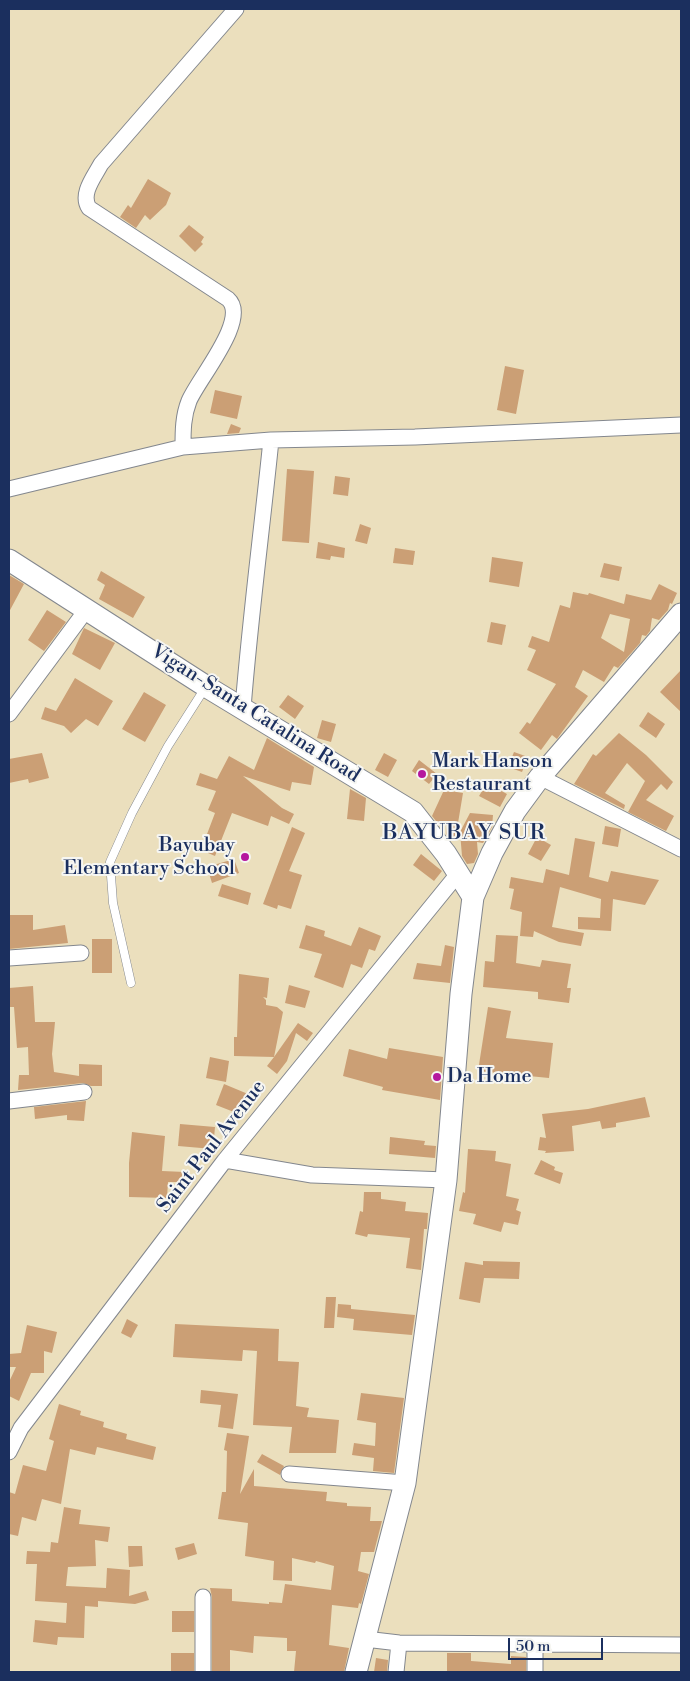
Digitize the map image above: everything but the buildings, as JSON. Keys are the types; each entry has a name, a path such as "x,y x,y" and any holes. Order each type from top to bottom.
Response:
{"main road":[{"name":"Vigan-Santa Catalina Road","path":"9,560 207,687 413,812 446,854 457,875 473,898"},
{"path":"356,1672 405,1484 446,1180 461,994 473,898 492,853 515,811 540,777 681,614"}],"street":[{"path":"183,447 182,430 189,402 227,337 234,318 232,305 228,299 89,208 86,202 86,192 101,164 236,9"},
{"path":"9,490 183,447 271,440 415,437 681,425"},
{"path":"243,708 250,622 271,440"},
{"path":"9,714 87,610"},
{"path":"540,777 681,849"},
{"name":"Saint Paul Avenue","path":"9,1452 21,1428 225,1160 457,875"},
{"path":"9,958 81,953"},
{"path":"9,1101 84,1092"},
{"path":"225,1160 312,1175 446,1180"},
{"path":"288,1474 405,1484"},
{"path":"203,1597 203,1672"},
{"path":"365,1639 399,1643 681,1645"},
{"path":"396,1672 399,1643"},
{"path":"535,1672 536,1645"}],"lane":[{"path":"131,983 114,903 110,862 132,813 168,746 207,687"}],"place":[{"name":"Mark Hanson Restaurant","path":"422,774"},
{"name":"Bayubay Elementary School","path":"245,857"},
{"name":"Da Home","path":"437,1077"}],"district":[{"name":"BAYUBAY SUR","path":"464,834"}]}
